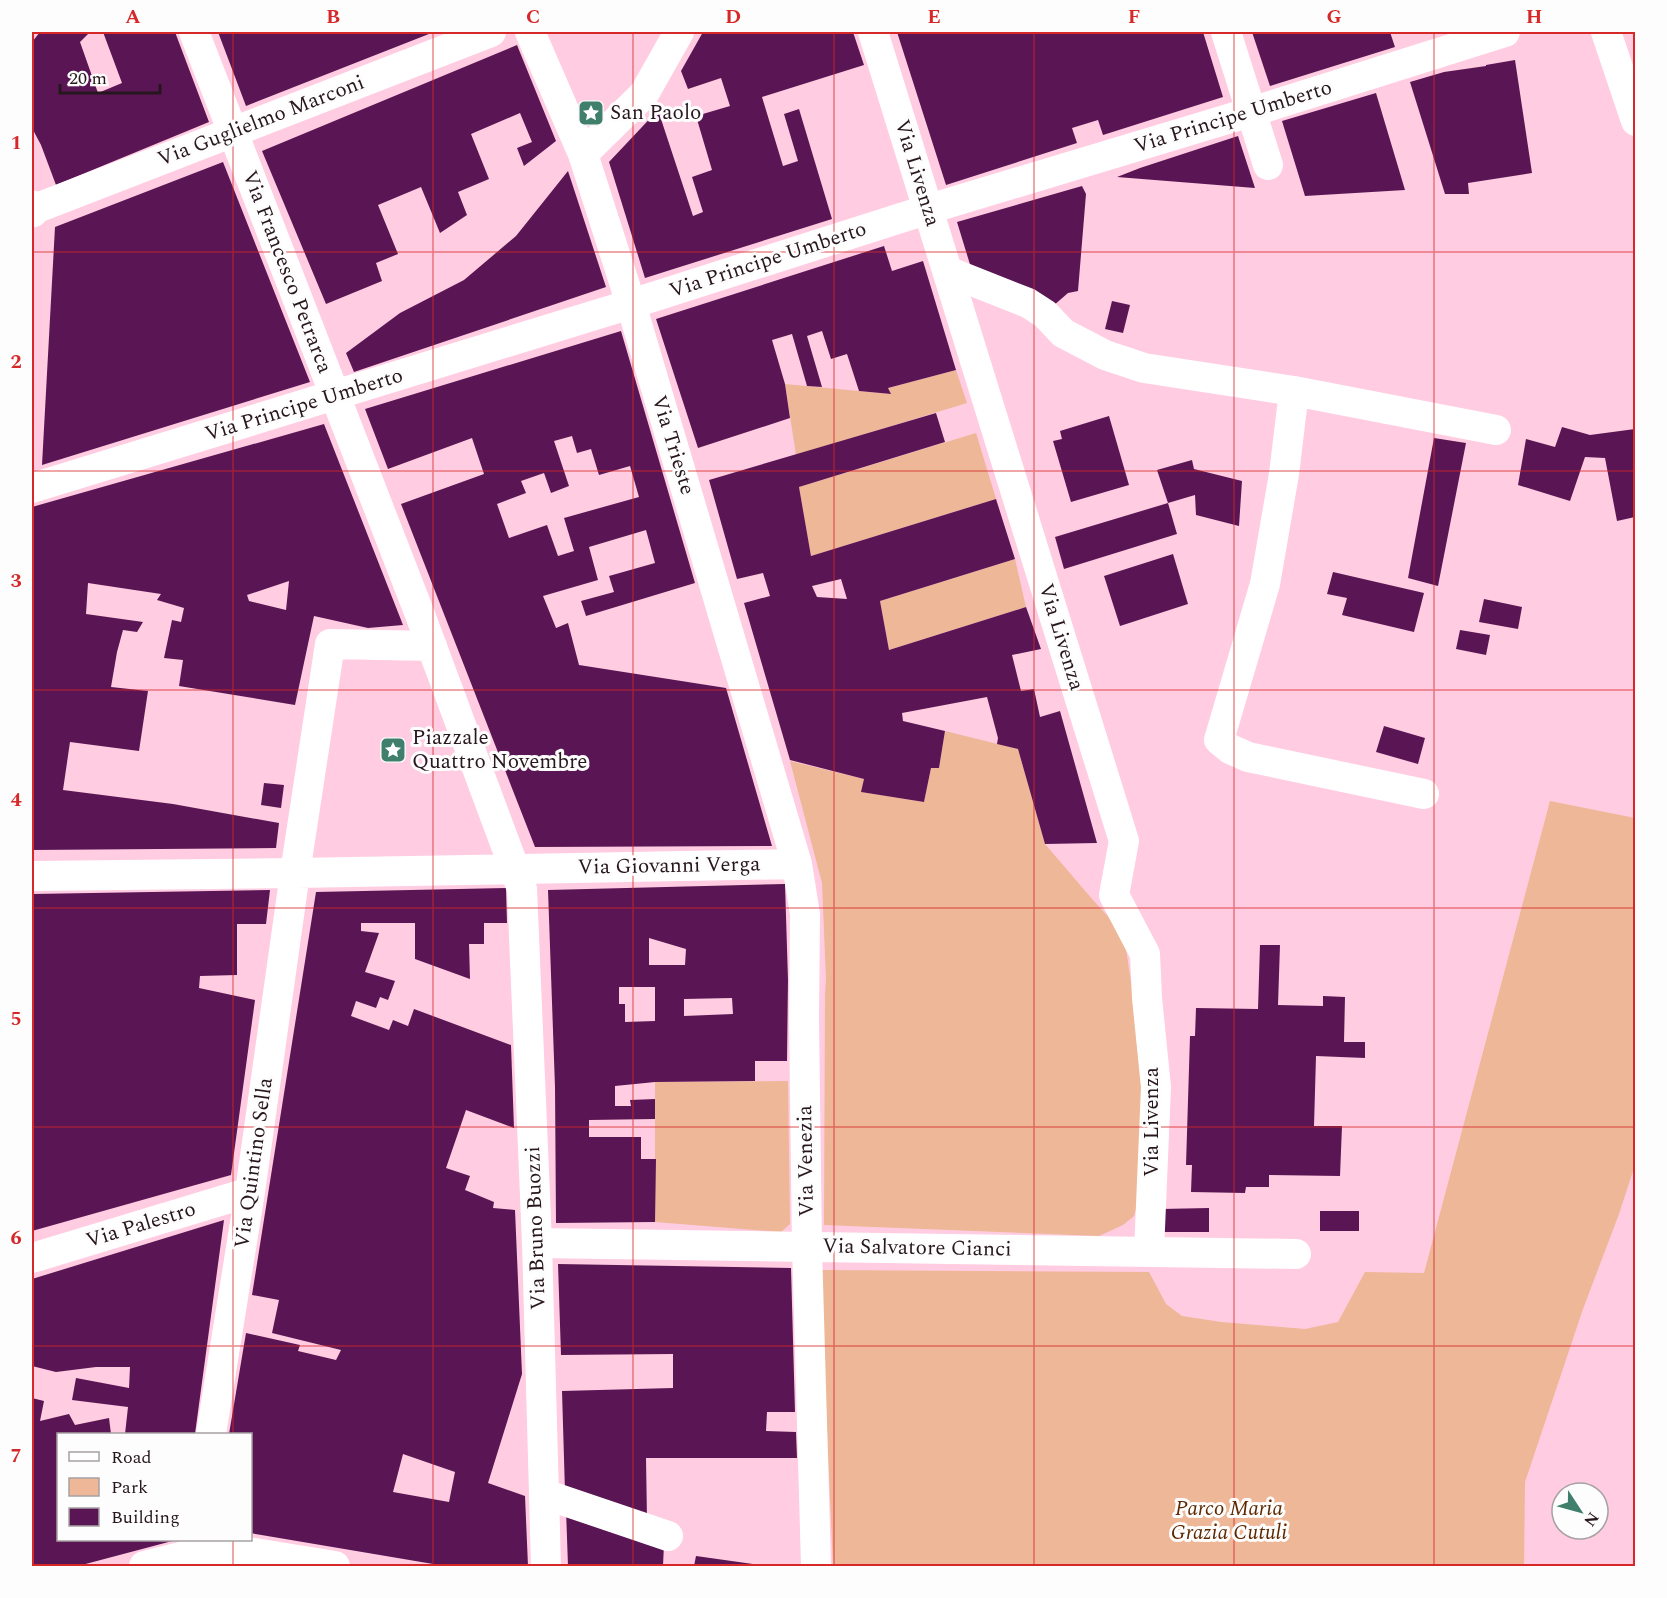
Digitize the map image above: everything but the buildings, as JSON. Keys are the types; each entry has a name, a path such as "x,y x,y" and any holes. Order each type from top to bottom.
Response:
{"street":[{"name":"Via Francesco Petrarca","path":"194,32 432,646"},
{"name":"Via Guglielmo Marconi","path":"32,210 491,32"},
{"name":"Via Trieste","path":"530,32 583,154 631,304 797,864"},
{"path":"583,154 644,94 679,32"},
{"name":"Via Livenza","path":"873,32 1124,841 1114,894 1145,954 1156,1087 1149,1252"},
{"path":"1226,32 1268,165"},
{"name":"Via Principe Umberto","path":"32,488 1505,32"},
{"path":"1606,32 1635,121"},
{"path":"947,271 1028,303 1045,314 1063,333 1105,355 1144,368 1294,391 1496,430"},
{"path":"1294,391 1284,474 1265,584 1219,740 1230,749 1248,757 1424,794"},
{"name":"Via Quintino Sella","path":"211,1433 250,1192 287,879 330,644 432,646"},
{"name":"Via Bruno Buozzi","path":"432,646 526,876 546,1566"},
{"name":"Via Giovanni Verga","path":"32,876 287,879 526,876 797,864"},
{"name":"Via Venezia","path":"797,864 805,914 807,1246 816,1566"},
{"name":"Via Palestro","path":"32,1258 250,1192"},
{"name":"Via Salvatore Cianci","path":"537,1243 1296,1254"},
{"path":"544,1494 668,1536"},
{"path":"144,1566 192,1553 223,1548 335,1566"}],"green space":[{"path":"956,370 967,403 796,455 785,384 890,394 888,388"},
{"path":"976,433 996,499 811,556 799,487"},
{"path":"1015,559 1026,607 889,650 880,601"},
{"path":"945,731 1018,749 1045,844 1115,924 1126,949 1145,1074 1139,1199 1134,1216 1123,1225 1099,1236 824,1225 826,979 822,883 790,761 864,779 862,792 924,802 931,768 939,768"},
{"name":"Parco Maria Grazia Cutuli","path":"1550,801 1635,818 1635,1165 1583,1309 1525,1482 1524,1566 833,1566 820,1270 1149,1272 1166,1304 1182,1316 1221,1322 1305,1329 1338,1322 1365,1272 1424,1273"},
{"path":"788,1081 790,1224 781,1232 655,1222 655,1082"}],"place":[{"name":"San Paolo","path":"591,113"},
{"name":"Piazzale Quattro Novembre","path":"393,750"}]}
